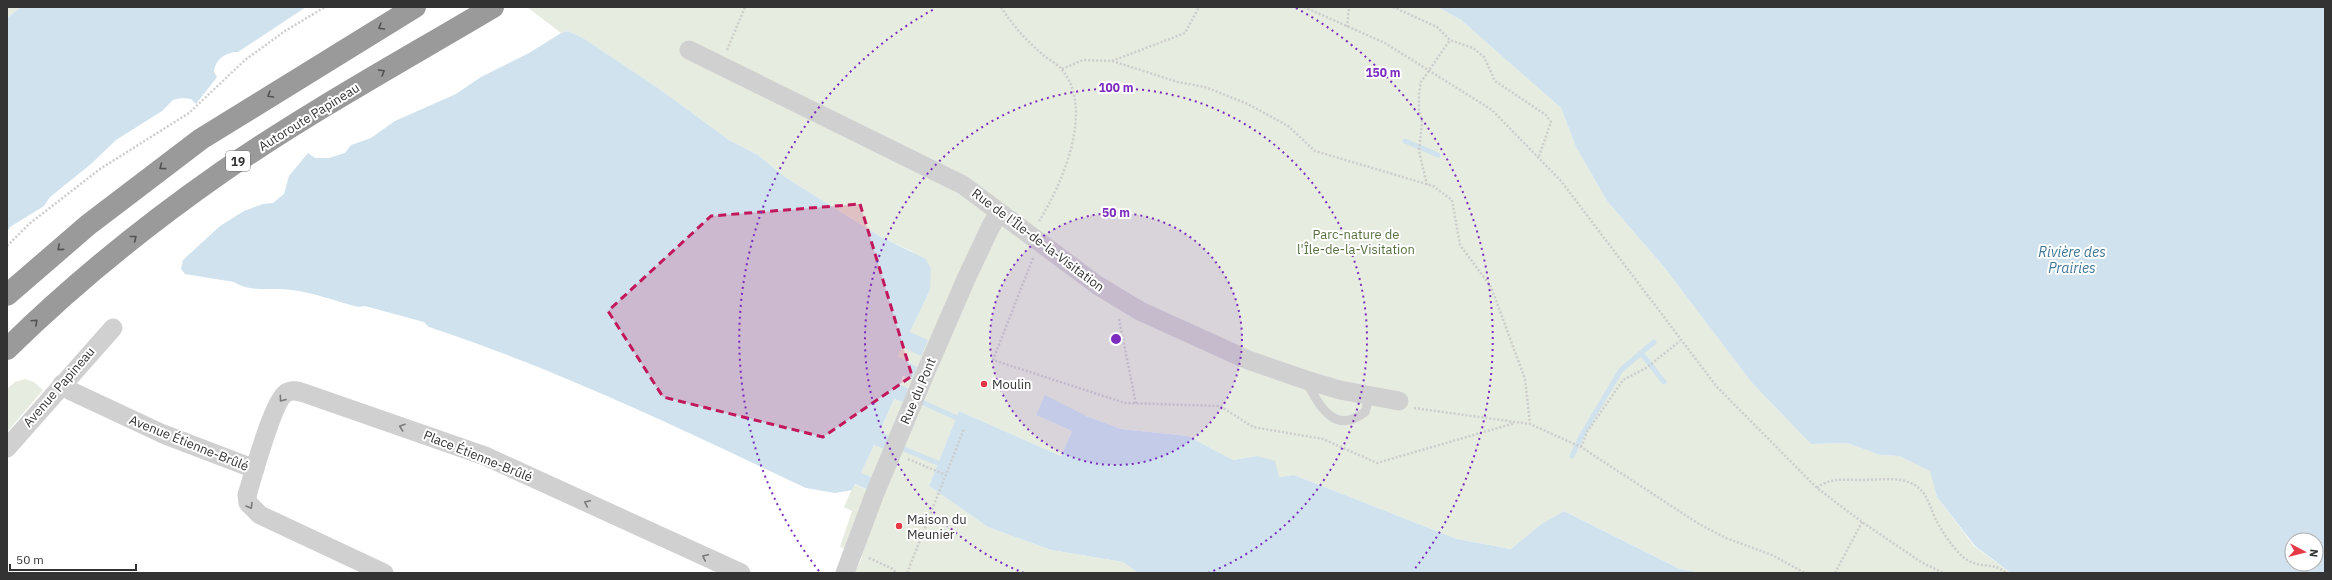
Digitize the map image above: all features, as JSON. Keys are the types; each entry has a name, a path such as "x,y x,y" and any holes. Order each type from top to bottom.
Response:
{"highway":[{"path":"7,296 93,220 201,139 415,7"},
{"name":"Autoroute Papineau","path":"7,348 114,254 221,172 348,92 493,7"}],"street":[{"name":"Rue de l'Île-de-la-Visitation","path":"689,50 963,185 999,212 1036,232 1120,301 1219,347 1306,380 1370,396 1399,401"},
{"name":"Rue du Pont","path":"845,573 875,493 939,342 990,228 999,212"},
{"name":"Avenue Papineau","path":"7,448 113,328"},
{"name":"Avenue Étienne-Brûlé","path":"62,384 71,391 162,434 255,469 247,499 254,512 384,573"},
{"name":"Place Étienne-Brûlé","path":"255,469 280,399 288,392 297,391 485,456 741,573"}],"lane":[{"path":"1306,380 1320,407 1332,417 1340,421 1350,421 1365,412 1370,396"}],"path":[{"path":"7,246 29,224 100,169 189,114 245,60 285,31 325,7"},
{"path":"724,55 745,7"},
{"path":"1001,7 1024,38 1062,69 1071,85 1076,106 1075,127 1062,180 1036,232 1033,257 993,360 1125,403 1220,406 1253,427 1323,440 1377,462 1515,422"},
{"path":"1112,61 1185,33 1199,7"},
{"path":"1304,7 1385,43 1492,110 1539,157 1584,211 1680,341 1717,388 1817,488 1862,522 1921,562 1944,573"},
{"path":"1347,27 1348,7"},
{"path":"1393,7 1437,27 1450,40 1473,48 1484,57 1495,81 1546,115 1551,122 1539,157"},
{"path":"1427,185 1419,151 1422,122 1419,109 1419,93 1421,82 1450,40"},
{"path":"1062,69 1083,60 1112,61 1178,82 1205,87 1248,104 1288,126 1315,151 1433,186 1452,200 1460,245 1491,287 1526,379 1530,424"},
{"path":"1120,301 1117,309 1136,404"},
{"path":"1582,447 1587,432 1623,380 1646,368 1680,341"},
{"path":"1399,401 1409,407 1530,424 1582,447 1699,524 1726,538 1772,555 1805,573"},
{"path":"907,573 964,429"},
{"path":"922,465 946,475"},
{"path":"1817,488 1825,482 1843,480 1900,480 1910,483 1919,488 1928,497 1940,526 1962,555 1977,566 1993,566 2006,573"},
{"path":"1835,573 1862,522"},
{"path":"917,531 923,533"},
{"path":"854,551 893,569 896,573"},
{"path":"891,573 893,569"}],"highlighted area":[{"path":"860,204 912,376 823,437 663,397 608,311 711,216"}],"green space":[{"path":"7,7 21,7 7,18"},
{"name":"Parc-nature de l'Île-de-la-Visitation","path":"527,7 1438,7 1461,20 1561,108 1576,147 1607,201 1664,267 1752,383 1811,444 1847,443 1880,455 1899,456 1931,471 1937,497 1974,546 2011,573 1704,573 1680,569 1564,511 1540,525 1511,549 1457,539 1294,475 1279,477 1257,456 1233,460 1188,436 1121,429 1086,416 1036,415 1072,431 1061,456 959,411 929,486 988,527 1051,550 1123,562 1138,573 855,573 862,557 840,547 852,511 844,507 854,484 867,490 861,473 874,445 884,449 889,436 880,431 894,399 903,402 901,389 902,381 917,367 898,356 902,347 921,355 927,340 910,332 930,290 913,252 881,237 785,177 758,155 729,140 658,88 583,38 568,31 561,33"},
{"path":"25,379 34,382 43,390 7,432 7,389 15,382"}],"water":[{"path":"21,7 306,7 238,52 229,53 219,60 216,64 214,72 217,77 196,104 191,99 182,98 173,100 162,111 116,140 91,164 50,197 44,206 10,227 7,232 7,18"},
{"name":"Rivière des Prairies","path":"1438,7 2325,7 2325,573 2011,573 1975,546 1937,497 1930,471 1899,456 1880,455 1847,443 1811,444 1752,383 1664,267 1607,201 1576,147 1561,108 1461,20"},
{"path":"568,31 583,38 658,88 729,140 758,155 785,177 881,237 926,259 931,269 930,290 910,332 928,340 921,356 902,347 898,356 917,367 912,379 903,376 900,385 908,388 903,402 894,399 880,431 889,436 884,449 874,445 861,473 873,478 868,490 855,484 852,490 835,493 806,488 620,402 525,362 429,327 424,322 365,306 358,307 300,291 285,289 255,289 234,282 185,274 181,269 183,260 220,226 244,211 263,204 273,203 284,194 289,176 308,153 315,158 329,158 345,153 351,145 371,138 395,121 456,94 481,77 529,53 561,33"},
{"path":"1045,395 1086,416 1121,429 1188,436 1233,460 1257,456 1275,461 1279,477 1294,475 1457,539 1511,549 1540,525 1564,511 1680,569 1704,573 1138,573 1123,562 1051,550 988,527 929,486 959,411 1061,456 1072,431 1036,415"}],"waterway":[{"path":"1405,141 1438,155"},
{"path":"1572,456 1582,435 1621,370 1654,342"},
{"path":"1641,353 1664,382"},
{"path":"906,395 957,418"},
{"path":"899,447 938,463"}],"place":[{"name":"Moulin","path":"984,384"},
{"name":"Maison du Meunier","path":"899,526"}]}
